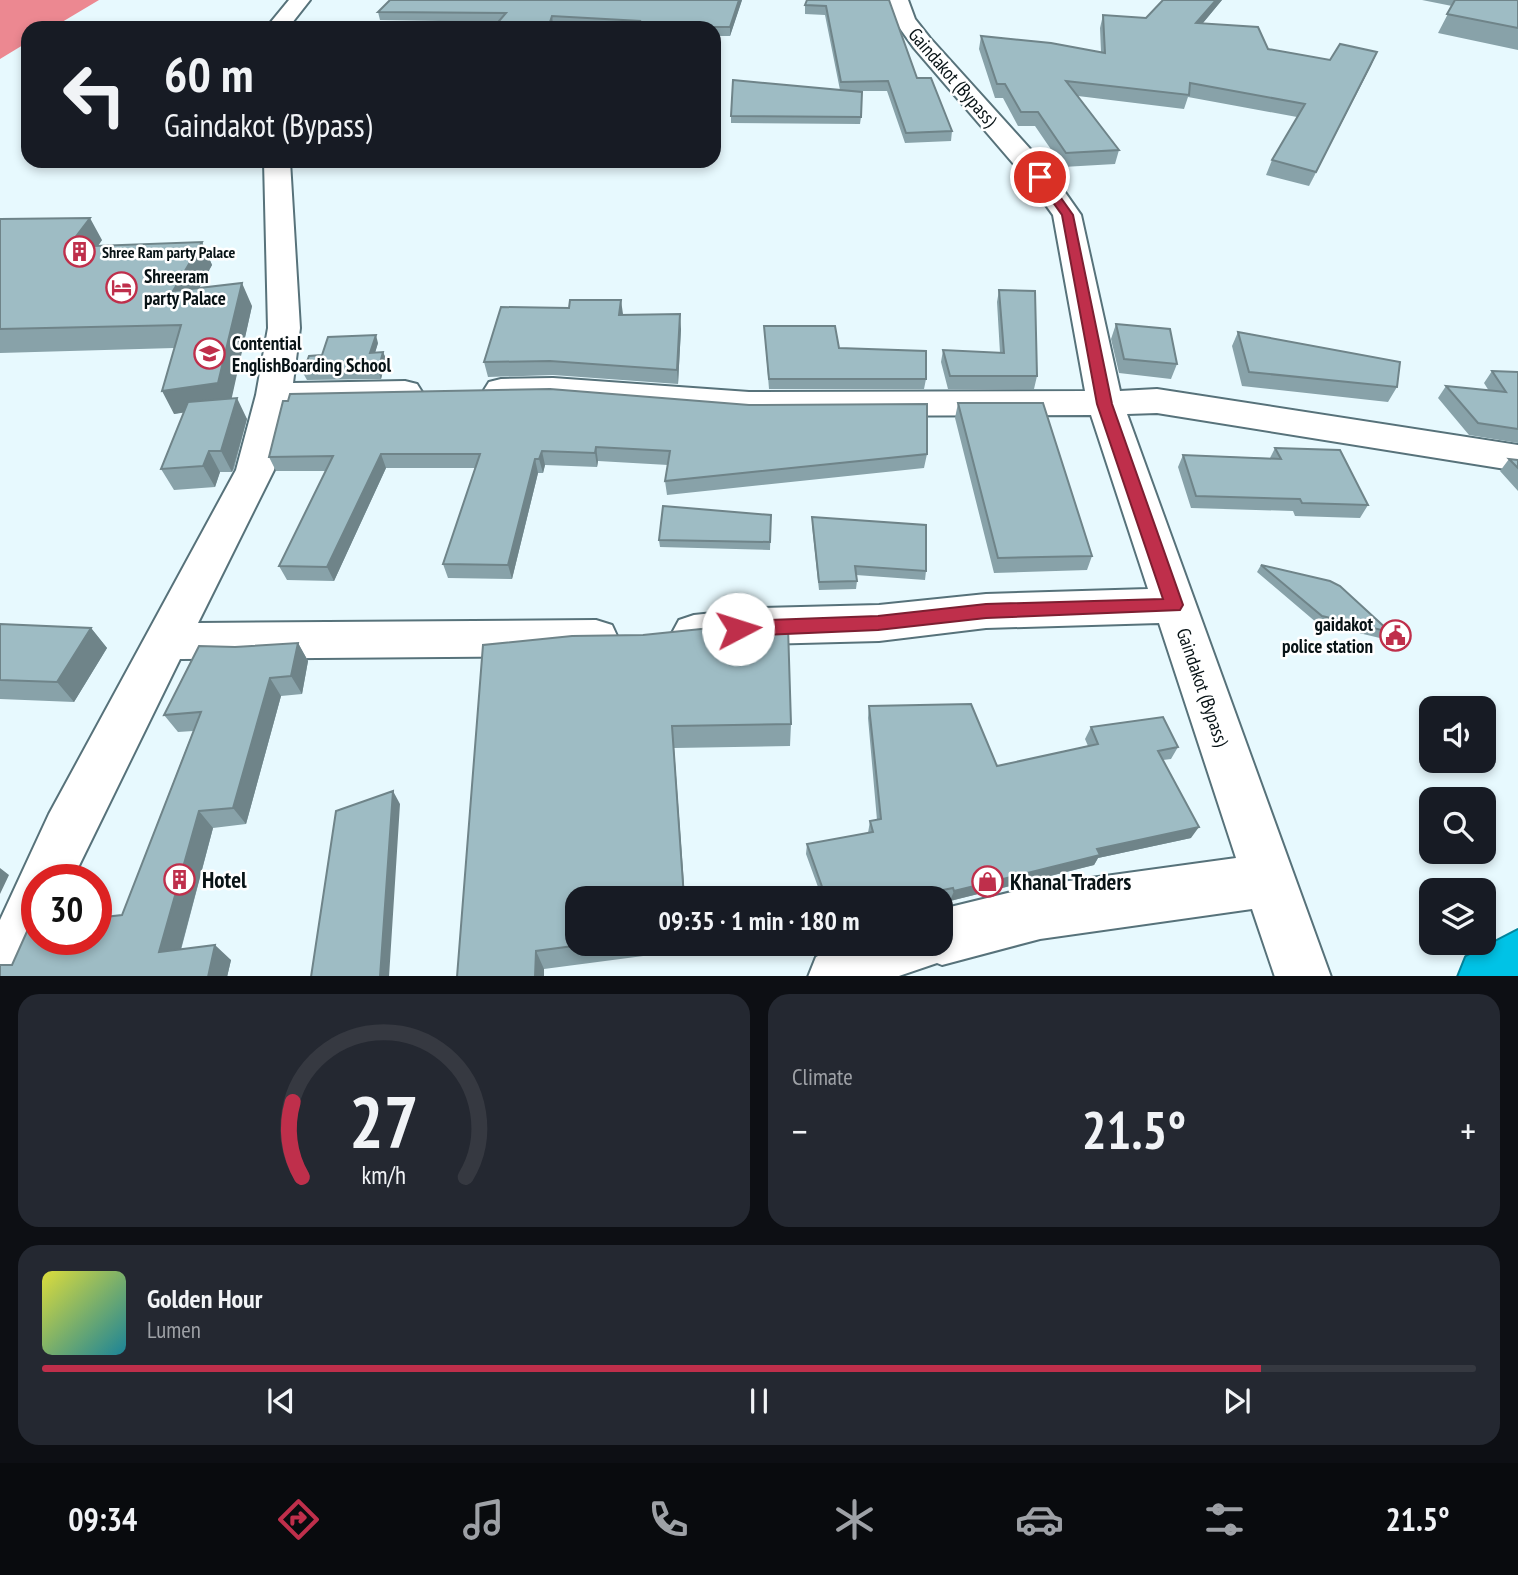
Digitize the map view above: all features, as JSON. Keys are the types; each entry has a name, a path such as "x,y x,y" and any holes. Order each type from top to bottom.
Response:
{"highway":[{"path":"1486,976 1518,958"}],"street":[{"path":"282,21 300,0"},
{"name":"Gaindakot (Bypass)","path":"898,0 905,20 922,43 1040,177 1068,215 1105,404 1303,976"},
{"path":"52,864 255,470 274,395 284,328 277,168"},
{"path":"274,395 553,389 749,404 1105,404 1157,401 1518,458"},
{"path":"166,641 644,638 761,626 878,623 986,611 1174,605"},
{"path":"953,934 1040,912 1270,880"},
{"path":"3,976 21,936"},
{"path":"836,976 877,956"}],"shaded area":[{"path":"0,0 99,0 64,21 21,21 21,46 0,59"}],"building":[{"path":"390,0 739,0 730,27 721,27 721,21 640,21 552,16 550,21 499,21 506,13 378,12"},
{"path":"807,0 889,0 917,78 931,78 952,131 906,133 888,81 841,82 826,6 805,5"},
{"path":"1163,0 1216,0 1196,23 1258,27 1268,49 1330,60 1340,44 1377,52 1316,172 1272,160 1305,104 1190,83 1189,95 1066,81 1119,150 1066,153 1038,112 1021,112 1005,84 997,84 981,36 1051,43 1105,53 1103,15 1146,18"},
{"path":"1455,0 1518,0 1518,28 1447,14"},
{"path":"733,80 862,92 861,117 731,116"},
{"path":"90,218 68,247 202,242 173,291 242,283 218,383 162,391 181,325 0,329 0,219"},
{"path":"999,290 1035,291 1037,376 950,376 943,350 1004,353"},
{"path":"570,300 621,300 619,315 680,314 677,370 550,361 484,362 501,307 569,308"},
{"path":"1116,324 1170,329 1177,364 1124,359"},
{"path":"764,326 835,326 839,348 926,351 926,379 769,379"},
{"path":"1238,332 1400,362 1397,387 1249,372"},
{"path":"376,335 370,353 383,352 378,371 303,373 309,356 322,355 328,337"},
{"path":"1492,371 1518,372 1518,429 1478,423 1446,386 1506,392"},
{"path":"550,389 749,405 927,404 927,454 665,481 670,451 596,447 595,453 542,451 539,459 535,459 508,565 443,564 480,454 381,454 327,567 279,566 333,456 269,457 283,401 288,401 290,394"},
{"path":"237,398 221,451 209,451 203,466 161,469 188,402"},
{"path":"958,403 1043,403 1092,556 998,558"},
{"path":"1275,448 1340,450 1368,505 1302,503 1300,499 1196,496 1183,455 1281,459"},
{"path":"1509,459 1518,460 1518,468"},
{"path":"663,506 771,515 770,542 659,540"},
{"path":"812,517 926,525 926,571 855,566 857,581 819,582"},
{"path":"1261,565 1330,581 1340,586 1390,632 1322,616"},
{"path":"0,624 91,628 57,682 0,680"},
{"path":"788,627 791,724 672,726 683,886 565,886 565,947 536,951 535,976 457,976 483,645 572,636 643,635 711,628"},
{"path":"298,643 291,676 270,678 233,808 199,811 159,952 215,945 208,976 0,976 0,965 12,965 21,945 21,955 112,955 112,916 122,915 201,712 164,715 199,646"},
{"path":"971,704 997,766 1098,744 1091,727 1163,717 1178,747 1158,751 1199,827 1097,849 1100,855 954,891 953,886 822,886 807,844 873,832 870,821 881,819 869,706"},
{"path":"393,791 380,976 311,976 336,811"}],"place":[{"name":"Shree Ram party Palace","path":"79,252"},
{"name":"Shreeram party Palace","path":"121,287"},
{"name":"Contential EnglishBoarding School","path":"209,354"},
{"name":"gaidakot police station","path":"1396,635"},
{"name":"Hotel","path":"179,879"},
{"name":"Khanal Traders","path":"987,881"}],"route":[{"path":"738,629 878,623 986,611 1174,605 1105,404 1068,215 1040,177"}]}
